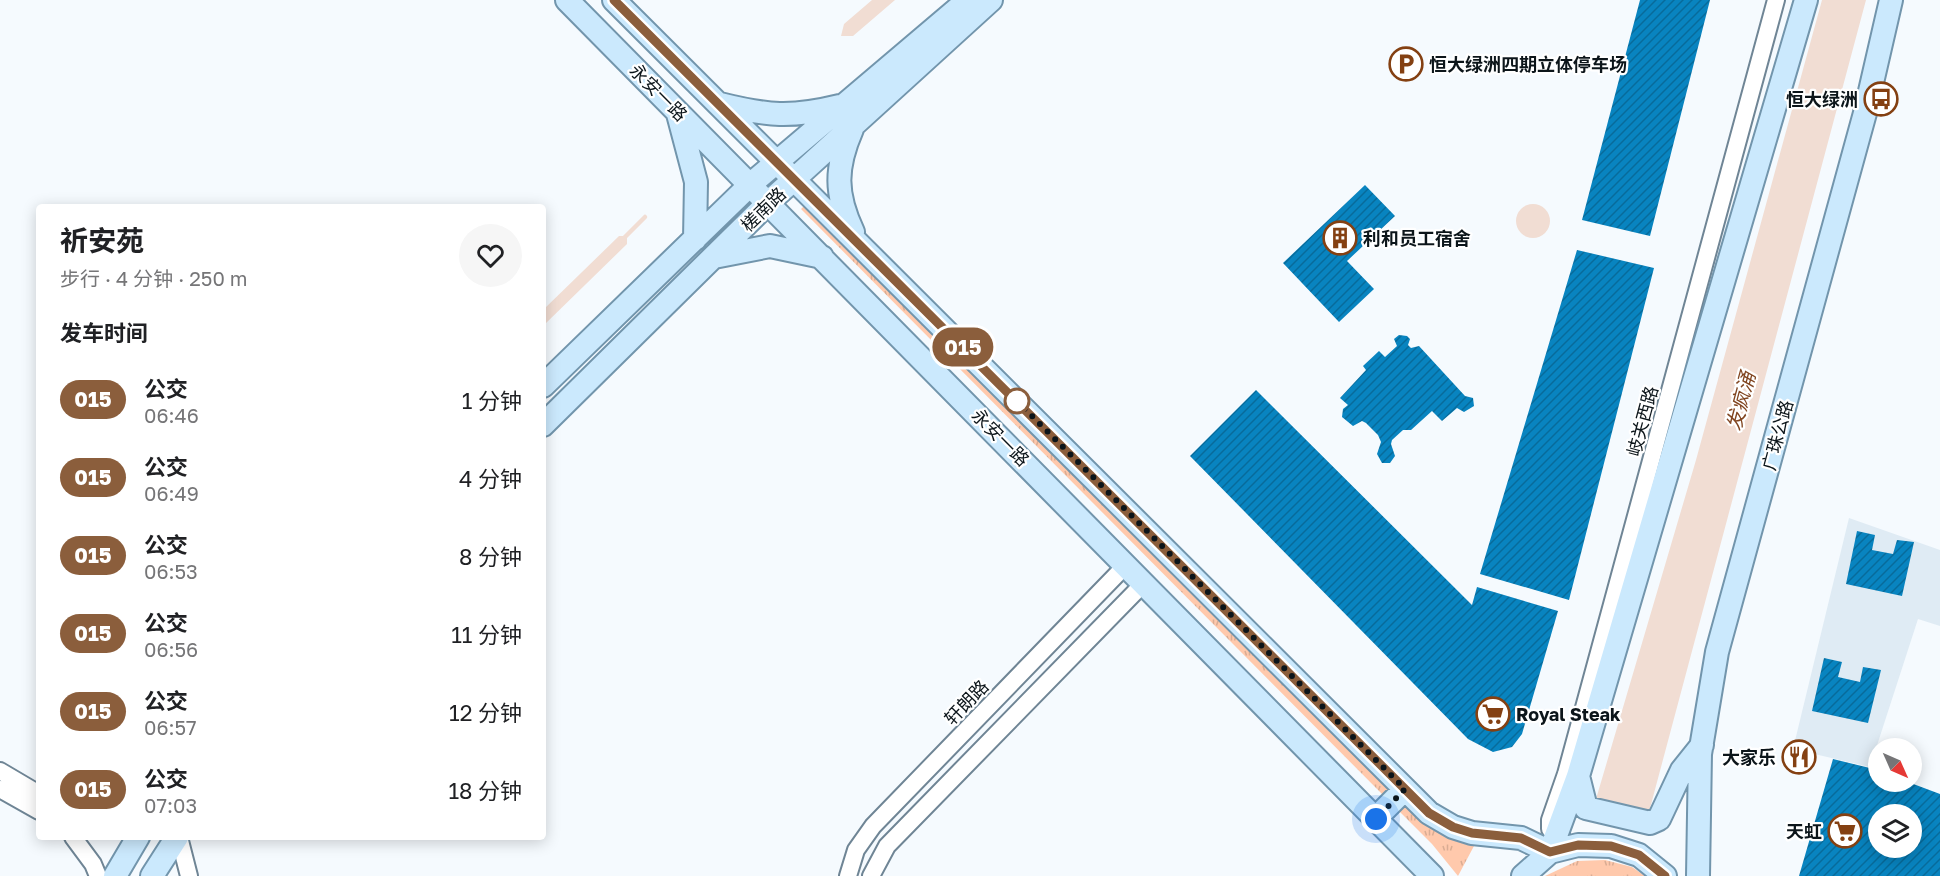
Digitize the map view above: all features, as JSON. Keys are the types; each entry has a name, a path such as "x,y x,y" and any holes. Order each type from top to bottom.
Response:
{"main road":[{"name":"永安一路","path":"567,0 824,257 1432,876"},
{"name":"永安一路","path":"614,0 1429,813 1453,827 1472,833 1521,838 1550,852"},
{"path":"621,0 644,28"},
{"name":"槎南路","path":"546,422 794,179 849,115 968,0"},
{"name":"槎南路","path":"546,383 777,161 849,115 991,0"},
{"path":"1550,852 1578,776 1806,0"},
{"name":"广珠公路","path":"1698,876 1697,828 1702,745 1717,652 1865,112 1891,0"},
{"path":"720,104 763,114 849,115 838,169 839,191 845,216 856,239"},
{"path":"676,109 689,148 696,182 695,238"},
{"path":"712,258 741,250 770,246 824,257"},
{"path":"1578,776 1586,808 1650,823 1659,819 1677,779 1702,745"},
{"path":"1376,819 1405,789"},
{"path":"115,876 136,840"},
{"path":"152,876 176,840"},
{"path":"1523,876 1550,852 1578,845 1611,846 1639,855 1665,876"}],"street":[{"name":"岐关西路","path":"1550,852 1550,820 1566,774 1776,0"},
{"name":"轩朗路","path":"848,876 856,850 873,826 1126,565"},
{"path":"871,876 887,846 1144,583"},
{"path":"0,771 36,792"},
{"path":"0,789 36,809"},
{"path":"75,840 93,864 98,876"},
{"path":"179,840 189,876"}],"shaded area":[{"path":"1849,518 1940,550 1940,626 1918,619 1879,738 1868,738 1868,767 1793,749"}],"green space":[{"path":"808,202 1391,790 1385,795 1382,794 801,209"},
{"path":"1404,803 1435,831 1474,846 1458,876 1432,844 1397,809"},
{"path":"1605,860 1632,867 1645,876 1545,876 1577,861"}],"water":[{"path":"872,0 895,0 853,36 841,36 844,24"},
{"name":"发疯涌","path":"1822,0 1866,0 1649,812 1596,799 1696,460"},
{"path":"1533,204 1545,209 1550,221 1545,233 1533,238 1521,233 1516,221 1521,209"},
{"path":"619,236 627,236 627,244 546,323 546,307"}],"building":[{"path":"1640,0 1710,0 1650,236 1582,220"},
{"name":"利和员工宿舍","path":"1365,185 1395,216 1347,261 1374,289 1339,322 1283,263"},
{"path":"1577,250 1654,268 1569,600 1480,574"},
{"path":"1399,335 1410,339 1408,345 1411,348 1419,346 1465,396 1473,398 1474,406 1464,412 1457,408 1442,421 1432,411 1411,430 1403,430 1392,440 1395,456 1390,463 1382,463 1377,454 1381,442 1378,435 1362,421 1353,426 1342,417 1343,409 1348,405 1340,398 1366,370 1363,366 1379,351 1385,357 1397,346 1394,339"},
{"path":"1256,390 1472,605 1477,587 1558,611 1522,734 1512,747 1493,752 1468,739 1190,456"},
{"path":"1857,531 1875,535 1872,550 1893,554 1897,540 1914,542 1902,596 1846,584"},
{"path":"1824,658 1842,662 1838,677 1860,682 1863,667 1881,670 1868,723 1812,711"},
{"name":"天虹","path":"1833,759 1868,768 1868,792 1922,792 1922,787 1940,794 1940,876 1799,876"}],"waterway":[{"path":"622,240 645,217"}],"bus line":[{"name":"015","path":"614,0 1429,813 1453,827 1472,833 1521,838 1550,852 1578,845 1611,846 1639,855 1665,876"}],"place":[{"name":"恒大绿洲四期立体停车场","path":"1406,64"},
{"name":"恒大绿洲","path":"1881,99"},
{"name":"利和员工宿舍","path":"1340,238"},
{"name":"Royal Steak","path":"1493,714"},
{"name":"大家乐","path":"1799,757"},
{"name":"天虹","path":"1845,831"}],"route":[{"path":"1017,401 1405,789 1376,819"}]}
